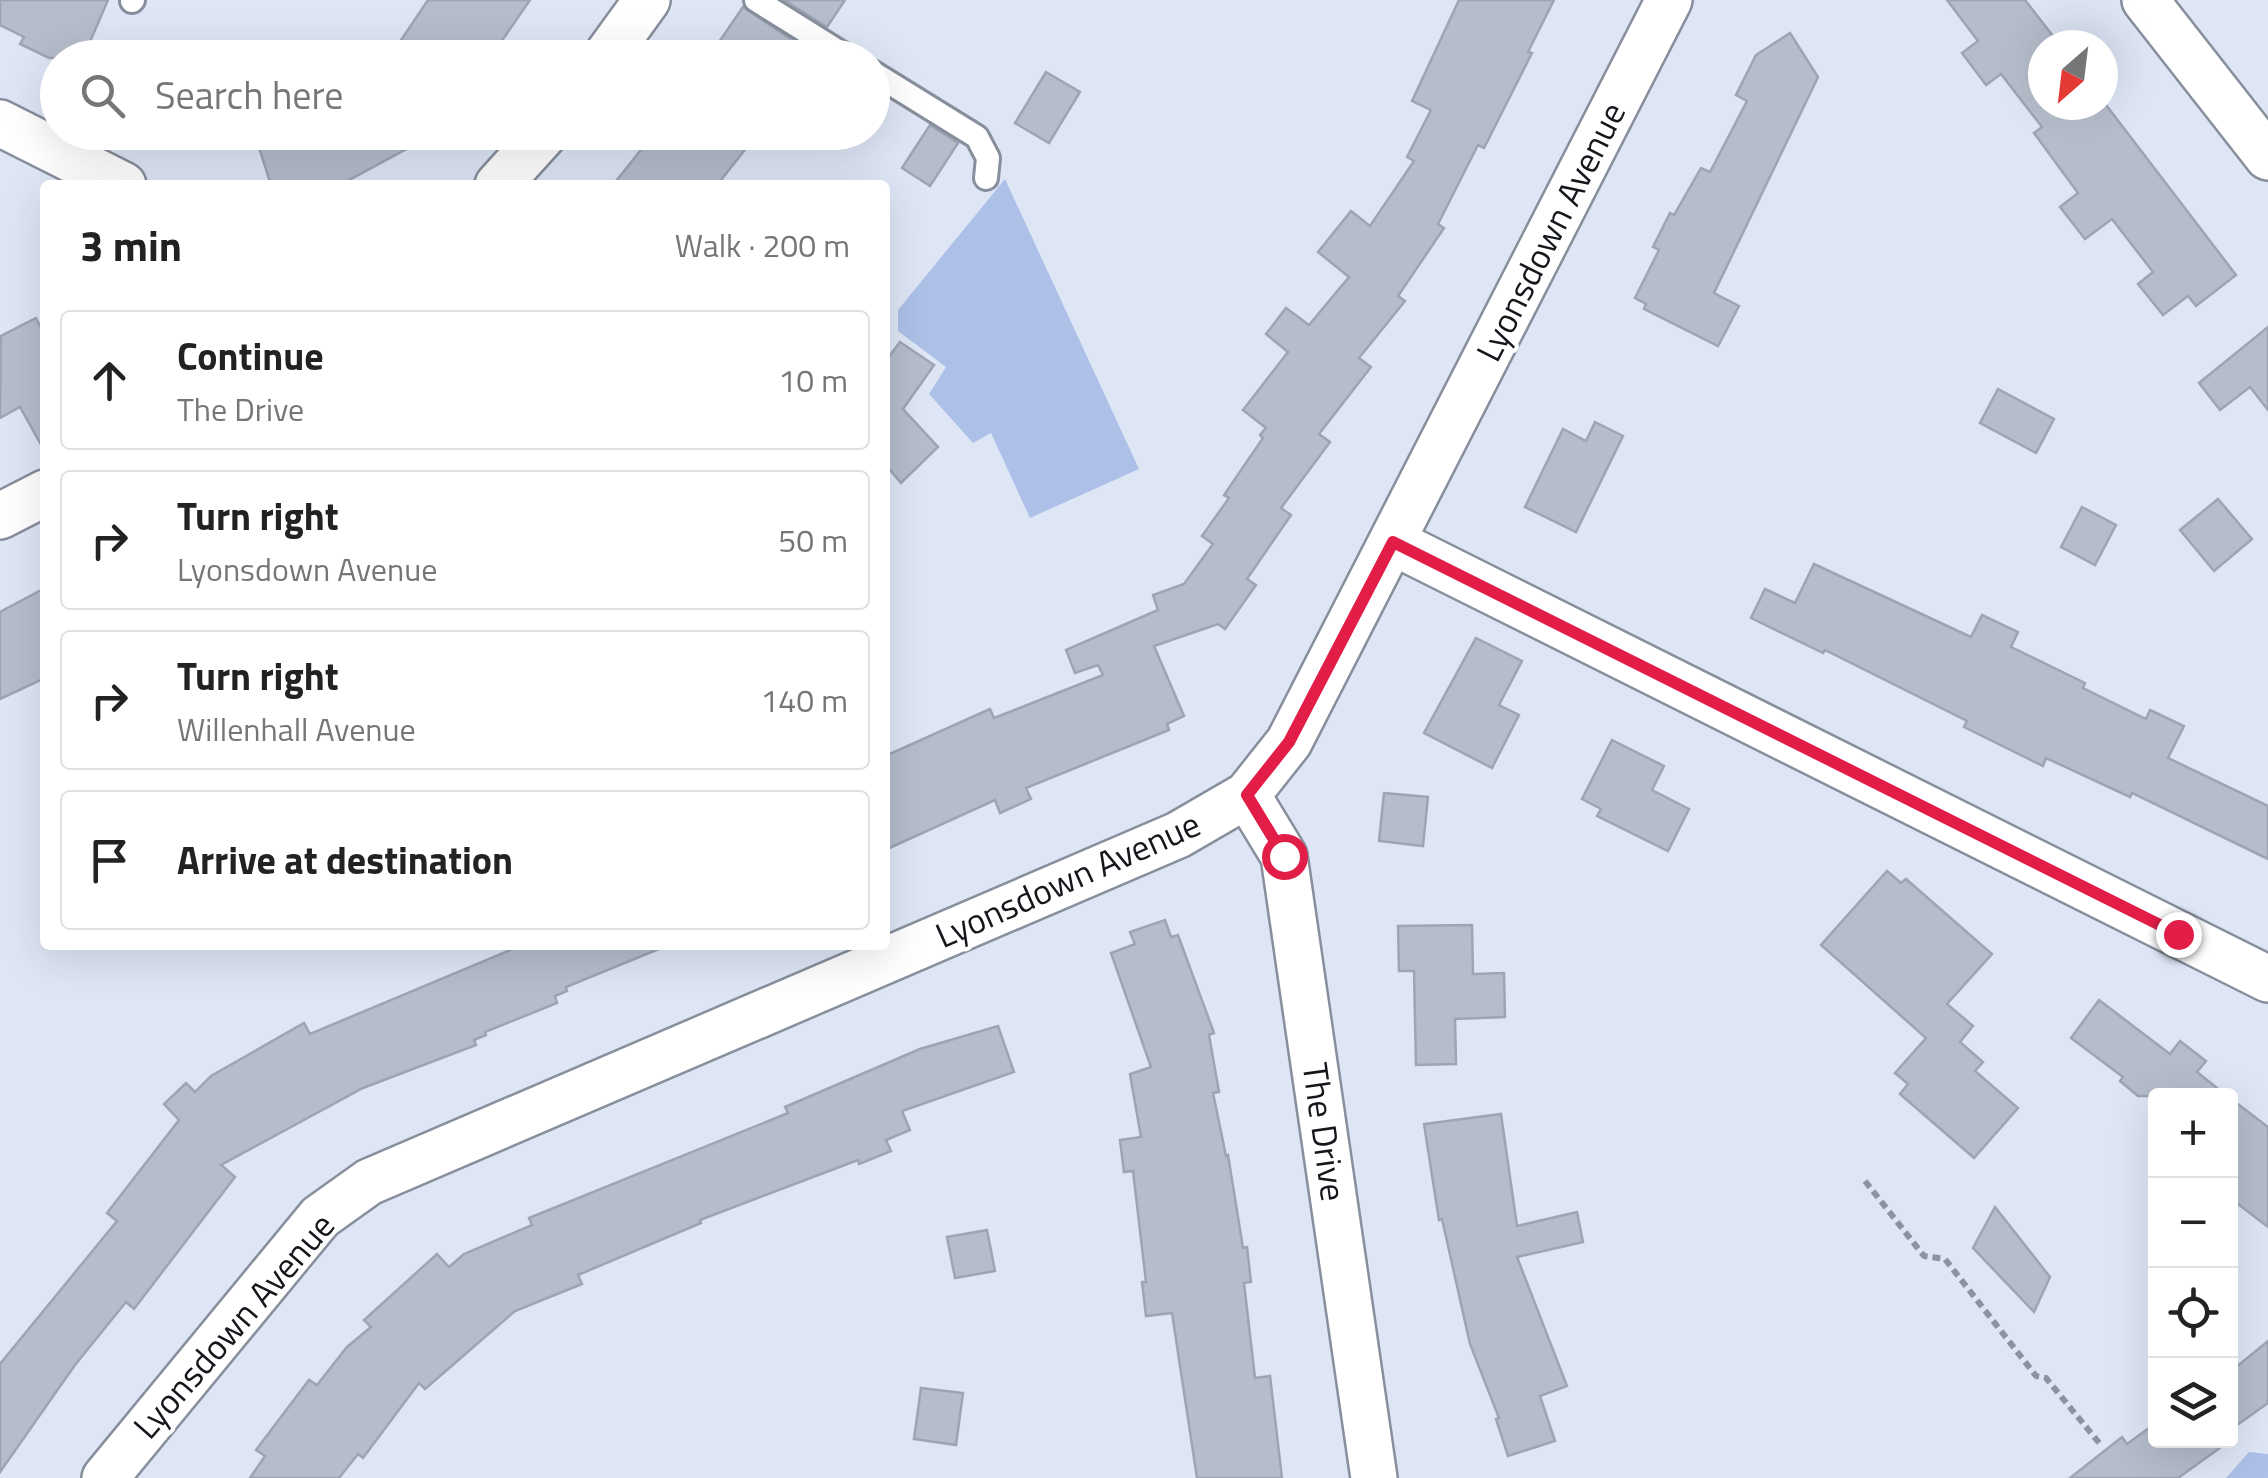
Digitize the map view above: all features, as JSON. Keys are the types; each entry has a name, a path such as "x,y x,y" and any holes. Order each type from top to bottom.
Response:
{"street":[{"path":"619,40 648,0"},
{"name":"Lyonsdown Avenue","path":"105,1478 320,1217 369,1182 1178,835 1247,795 1289,742 1669,0"},
{"path":"2145,0 2268,158"},
{"path":"0,123 40,143"},
{"path":"53,150 112,180"},
{"path":"503,180 530,150"},
{"path":"0,516 40,496"},
{"path":"1393,542 2268,979"},
{"name":"The Drive","path":"1247,795 1284,856 1374,1478"}],"lane":[{"path":"756,0 819,40"},
{"path":"890,83 978,137 988,158 986,178"}],"path":[{"path":"1865,1181 1924,1256 1944,1259 2036,1376 2046,1378 2100,1444"}],"shaded area":[{"path":"1005,179 1139,469 1030,518 991,433 973,443 929,394 946,367 898,331 898,310"},
{"path":"2249,1452 2268,1454 2268,1478 2226,1478"}],"building":[{"path":"0,0 108,0 91,40 40,40 40,54 20,44 24,37 0,25"},
{"path":"428,0 530,0 502,40 401,40"},
{"path":"784,0 845,0 827,27"},
{"path":"1459,0 1554,0 1484,148 1478,145 1438,224 1444,228 1398,296 1405,301 1359,358 1371,367 1319,434 1330,442 1281,508 1291,515 1247,579 1256,585 1225,629 1218,624 1154,646 1184,716 1167,724 1169,730 1026,788 1031,799 1000,813 995,800 890,848 890,754 990,709 994,718 1103,675 1098,665 1075,673 1066,650 1158,610 1153,595 1184,584 1213,544 1202,536 1229,498 1224,495 1266,428 1243,410 1288,352 1266,334 1286,308 1309,325 1349,277 1318,252 1351,211 1370,226 1414,161 1407,157 1431,110 1412,101"},
{"path":"1947,0 2025,0 2048,30 2028,30 2028,109 2001,74 1986,85 1962,53 1978,41"},
{"path":"743,7 792,40 720,40"},
{"path":"1790,33 1818,77 1714,293 1739,306 1718,346 1644,309 1646,304 1635,298 1659,250 1653,247 1670,213 1674,215 1701,168 1710,172 1747,101 1736,95 1756,55"},
{"path":"1046,72 1080,92 1049,143 1015,123"},
{"path":"2037,120 2118,120 2236,275 2196,306 2188,296 2163,315 2138,284 2153,272 2112,219 2085,239 2060,207 2078,193 2034,133 2042,127"},
{"path":"930,125 958,143 930,186 902,168"},
{"path":"260,150 405,150 349,180 269,180"},
{"path":"641,150 745,150 721,180 617,180"},
{"path":"36,318 40,326 40,443 20,407 0,418 1,336"},
{"path":"2268,327 2268,410 2250,387 2220,410 2199,383"},
{"path":"900,342 934,365 903,409 938,447 901,483 890,470 890,355"},
{"path":"1998,389 2054,419 2036,453 1980,423"},
{"path":"1595,422 1623,436 1576,532 1525,507 1563,429 1586,441"},
{"path":"2218,499 2252,539 2214,571 2180,530"},
{"path":"2082,507 2116,525 2095,565 2061,547"},
{"path":"1814,564 1971,637 1982,615 2018,632 2011,647 2085,683 2083,688 2146,719 2150,710 2184,726 2168,758 2268,806 2268,859 2132,793 2130,797 2046,758 2043,766 1964,727 1967,721 1751,618 1765,589 1795,603"},
{"path":"40,591 40,680 0,699 0,612"},
{"path":"1476,638 1522,661 1499,705 1519,715 1492,768 1424,733"},
{"path":"1612,740 1664,766 1652,790 1689,809 1668,851 1597,816 1601,809 1582,799"},
{"path":"1384,793 1428,797 1423,846 1379,841"},
{"path":"1887,871 1901,883 1906,879 1992,954 1947,1004 1973,1026 1960,1042 1983,1062 1975,1071 2018,1108 1974,1158 1900,1094 1908,1084 1895,1073 1926,1038 1821,945"},
{"path":"1165,920 1171,937 1178,935 1214,1033 1209,1035 1219,1092 1213,1093 1243,1248 1247,1247 1251,1282 1244,1283 1255,1378 1270,1376 1282,1478 1197,1478 1172,1313 1146,1316 1142,1282 1146,1282 1133,1171 1124,1172 1120,1140 1141,1137 1130,1074 1151,1067 1111,953 1135,944 1130,932"},
{"path":"1472,925 1473,974 1504,973 1505,1017 1455,1019 1456,1064 1416,1065 1414,971 1399,971 1398,926"},
{"path":"510,950 656,950 566,987 567,991 555,996 557,1003 485,1032 486,1035 474,1040 476,1045 363,1088 221,1165 235,1177 134,1309 126,1302 75,1365 0,1472 0,1364 117,1221 107,1213 179,1120 164,1104 186,1083 195,1092 211,1076 304,1023 310,1034"},
{"path":"2099,1000 2170,1054 2180,1041 2206,1061 2197,1072 2217,1088 2148,1088 2148,1096 2138,1096 2120,1081 2123,1077 2071,1038"},
{"path":"998,1026 1014,1072 902,1111 910,1130 886,1140 891,1151 700,1220 701,1223 578,1275 582,1284 515,1311 425,1389 419,1383 363,1458 358,1454 339,1478 250,1478 265,1456 256,1450 309,1380 317,1385 347,1347 371,1327 364,1320 437,1254 449,1267 464,1254 532,1225 529,1218 788,1113 785,1107 920,1049"},
{"path":"2238,1104 2268,1127 2268,1227 2238,1204"},
{"path":"1501,1114 1517,1226 1577,1212 1583,1242 1517,1257 1567,1386 1540,1396 1555,1441 1508,1456 1496,1419 1499,1418 1470,1344 1442,1219 1439,1220 1424,1124"},
{"path":"1995,1207 2050,1277 2034,1312 1973,1248"},
{"path":"987,1230 995,1271 955,1278 947,1237"},
{"path":"2268,1341 2268,1403 2238,1424 2238,1365"},
{"path":"921,1388 963,1393 956,1445 914,1439"},
{"path":"2148,1429 2148,1448 2220,1448 2178,1478 2070,1478 2122,1437 2127,1444"}],"route":[{"path":"1284,856 1247,795 1289,742 1393,542 2178,934"}]}
